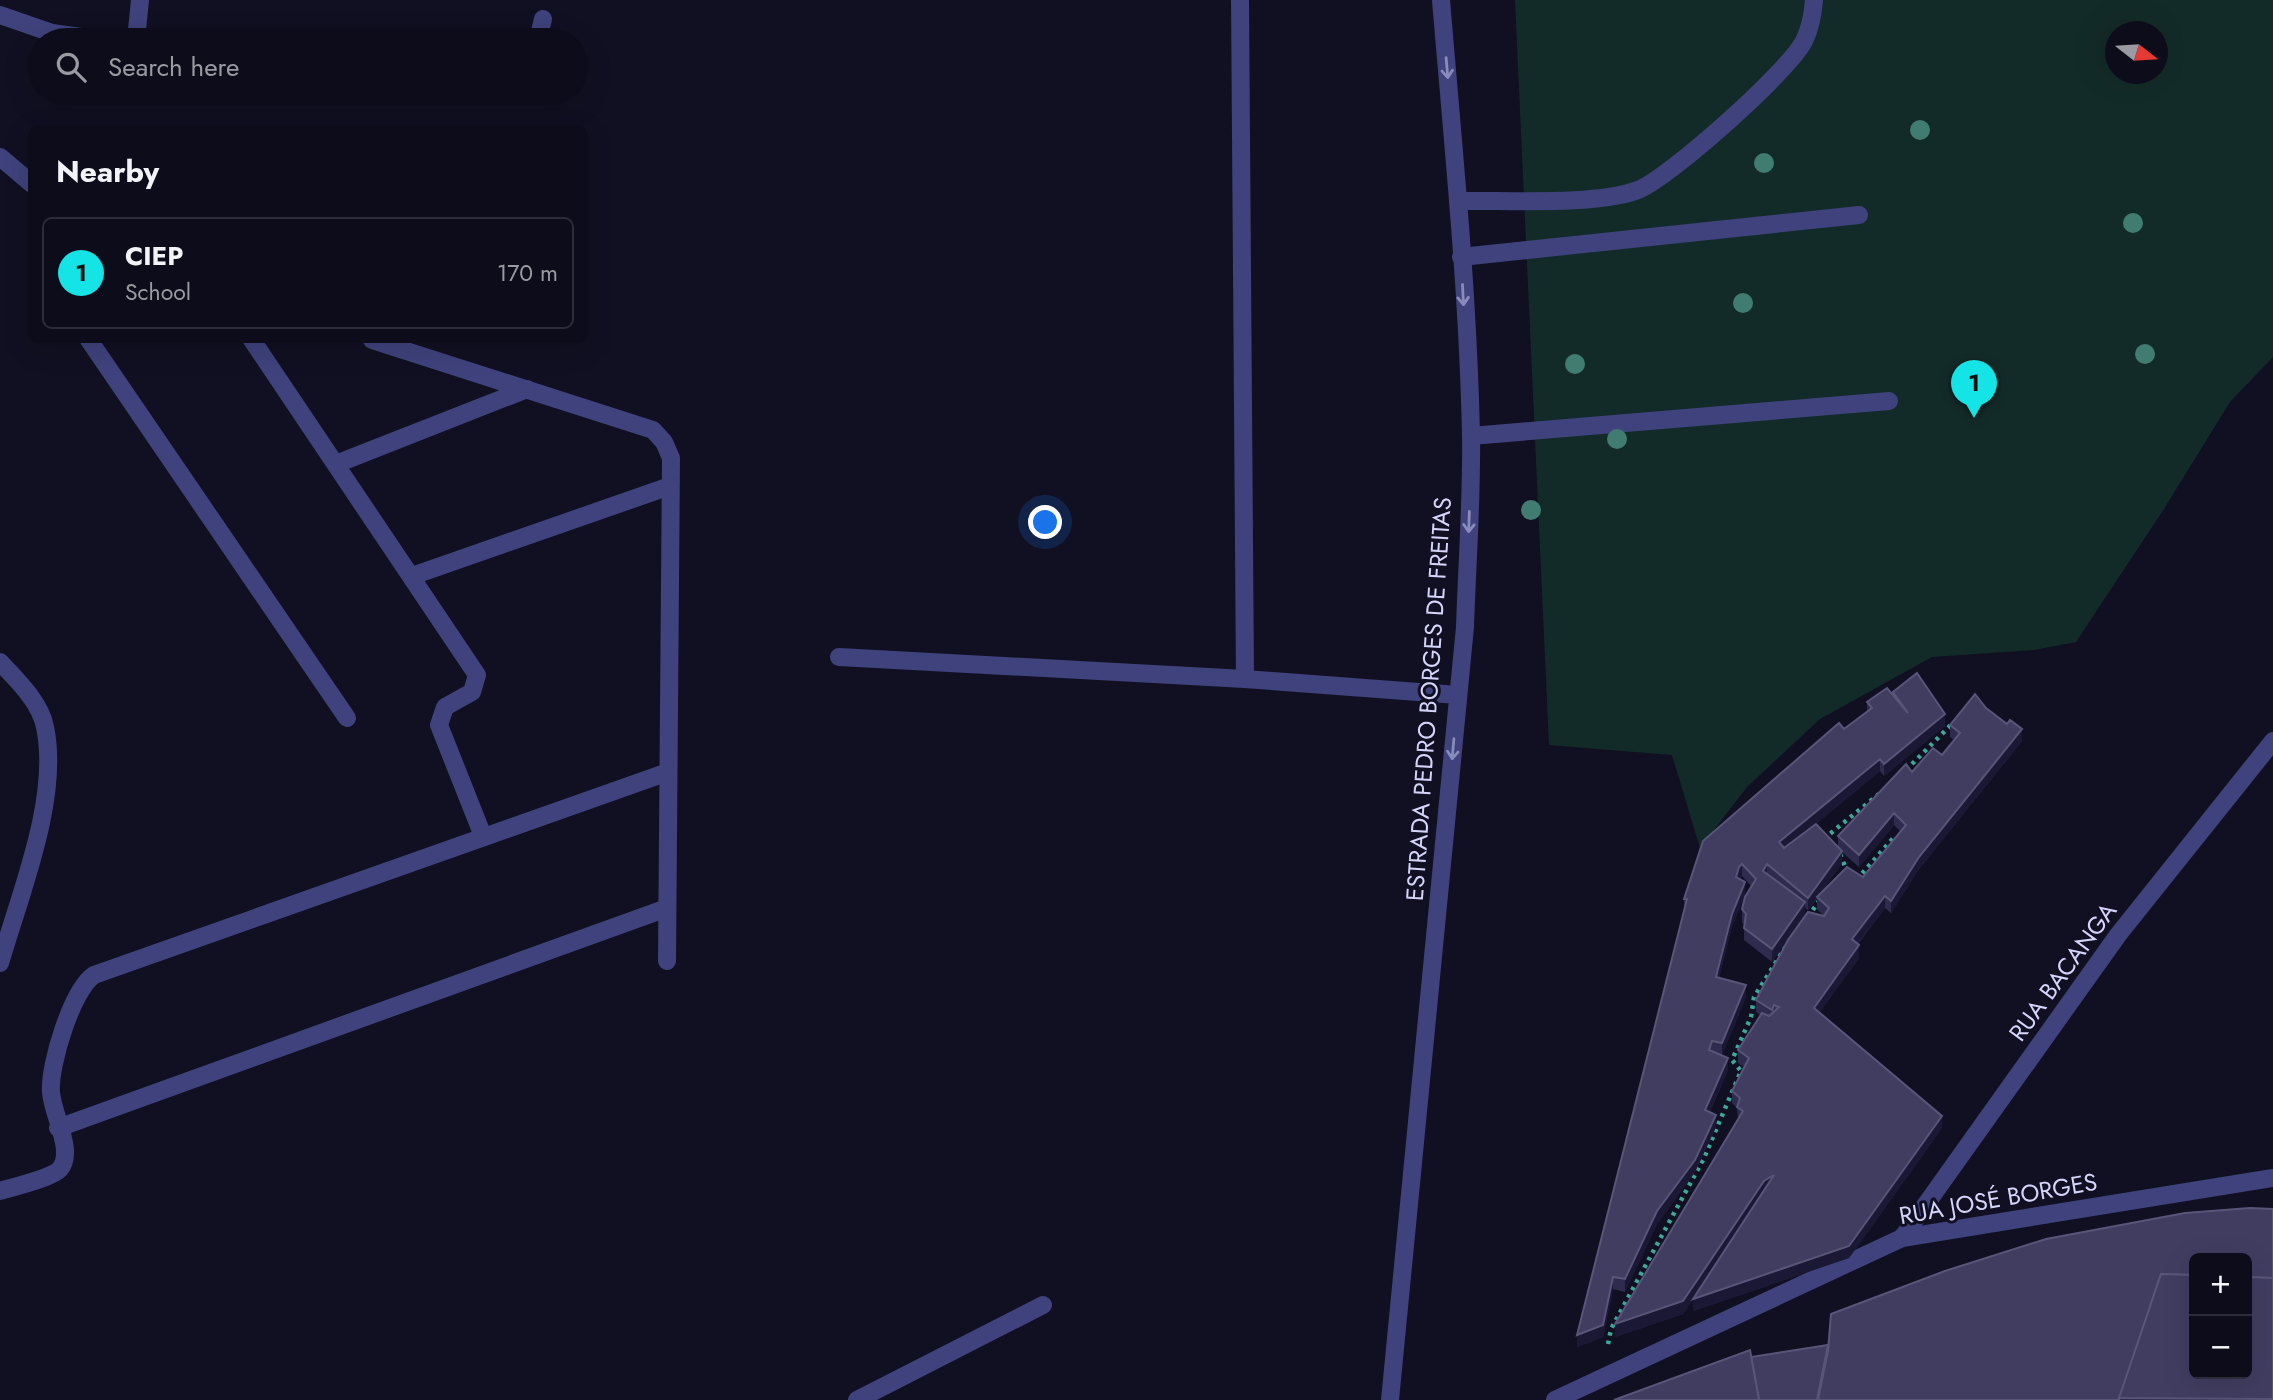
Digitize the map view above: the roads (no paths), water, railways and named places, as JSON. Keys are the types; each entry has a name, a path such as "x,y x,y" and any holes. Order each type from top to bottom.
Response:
{"street":[{"path":"138,28 141,0"},
{"path":"1240,0 1245,679"},
{"name":"ESTRADA PEDRO BORGES DE FREITAS","path":"1390,1400 1465,627 1471,436 1458,201 1441,0"},
{"path":"1458,201 1608,198 1639,190 1672,170 1781,71 1803,42 1814,0"},
{"path":"0,15 38,28"},
{"path":"541,28 543,19"},
{"path":"0,157 28,181"},
{"path":"1461,257 1858,215"},
{"path":"91,343 347,718"},
{"path":"254,343 478,675 471,692 445,707 439,726 483,836"},
{"path":"382,343 653,430 664,442 671,458 667,961"},
{"path":"336,464 527,389"},
{"path":"1471,436 1889,401"},
{"path":"412,576 670,486"},
{"path":"839,657 1245,679 1458,695"},
{"path":"0,662 27,692 45,725 49,765 45,806 0,963"},
{"name":"RUA BACANGA","path":"1902,1238 2118,935 2273,741"},
{"path":"0,1191 57,1172 64,1162 65,1150 51,1096 53,1070 78,991 84,981 107,970 668,772"},
{"path":"58,1128 667,908"},
{"name":"RUA JOSÉ BORGES","path":"1555,1400 1902,1238 2273,1178"},
{"path":"857,1400 1043,1305"}],"place":[{"name":"CIEP","path":"1974,418"}]}
